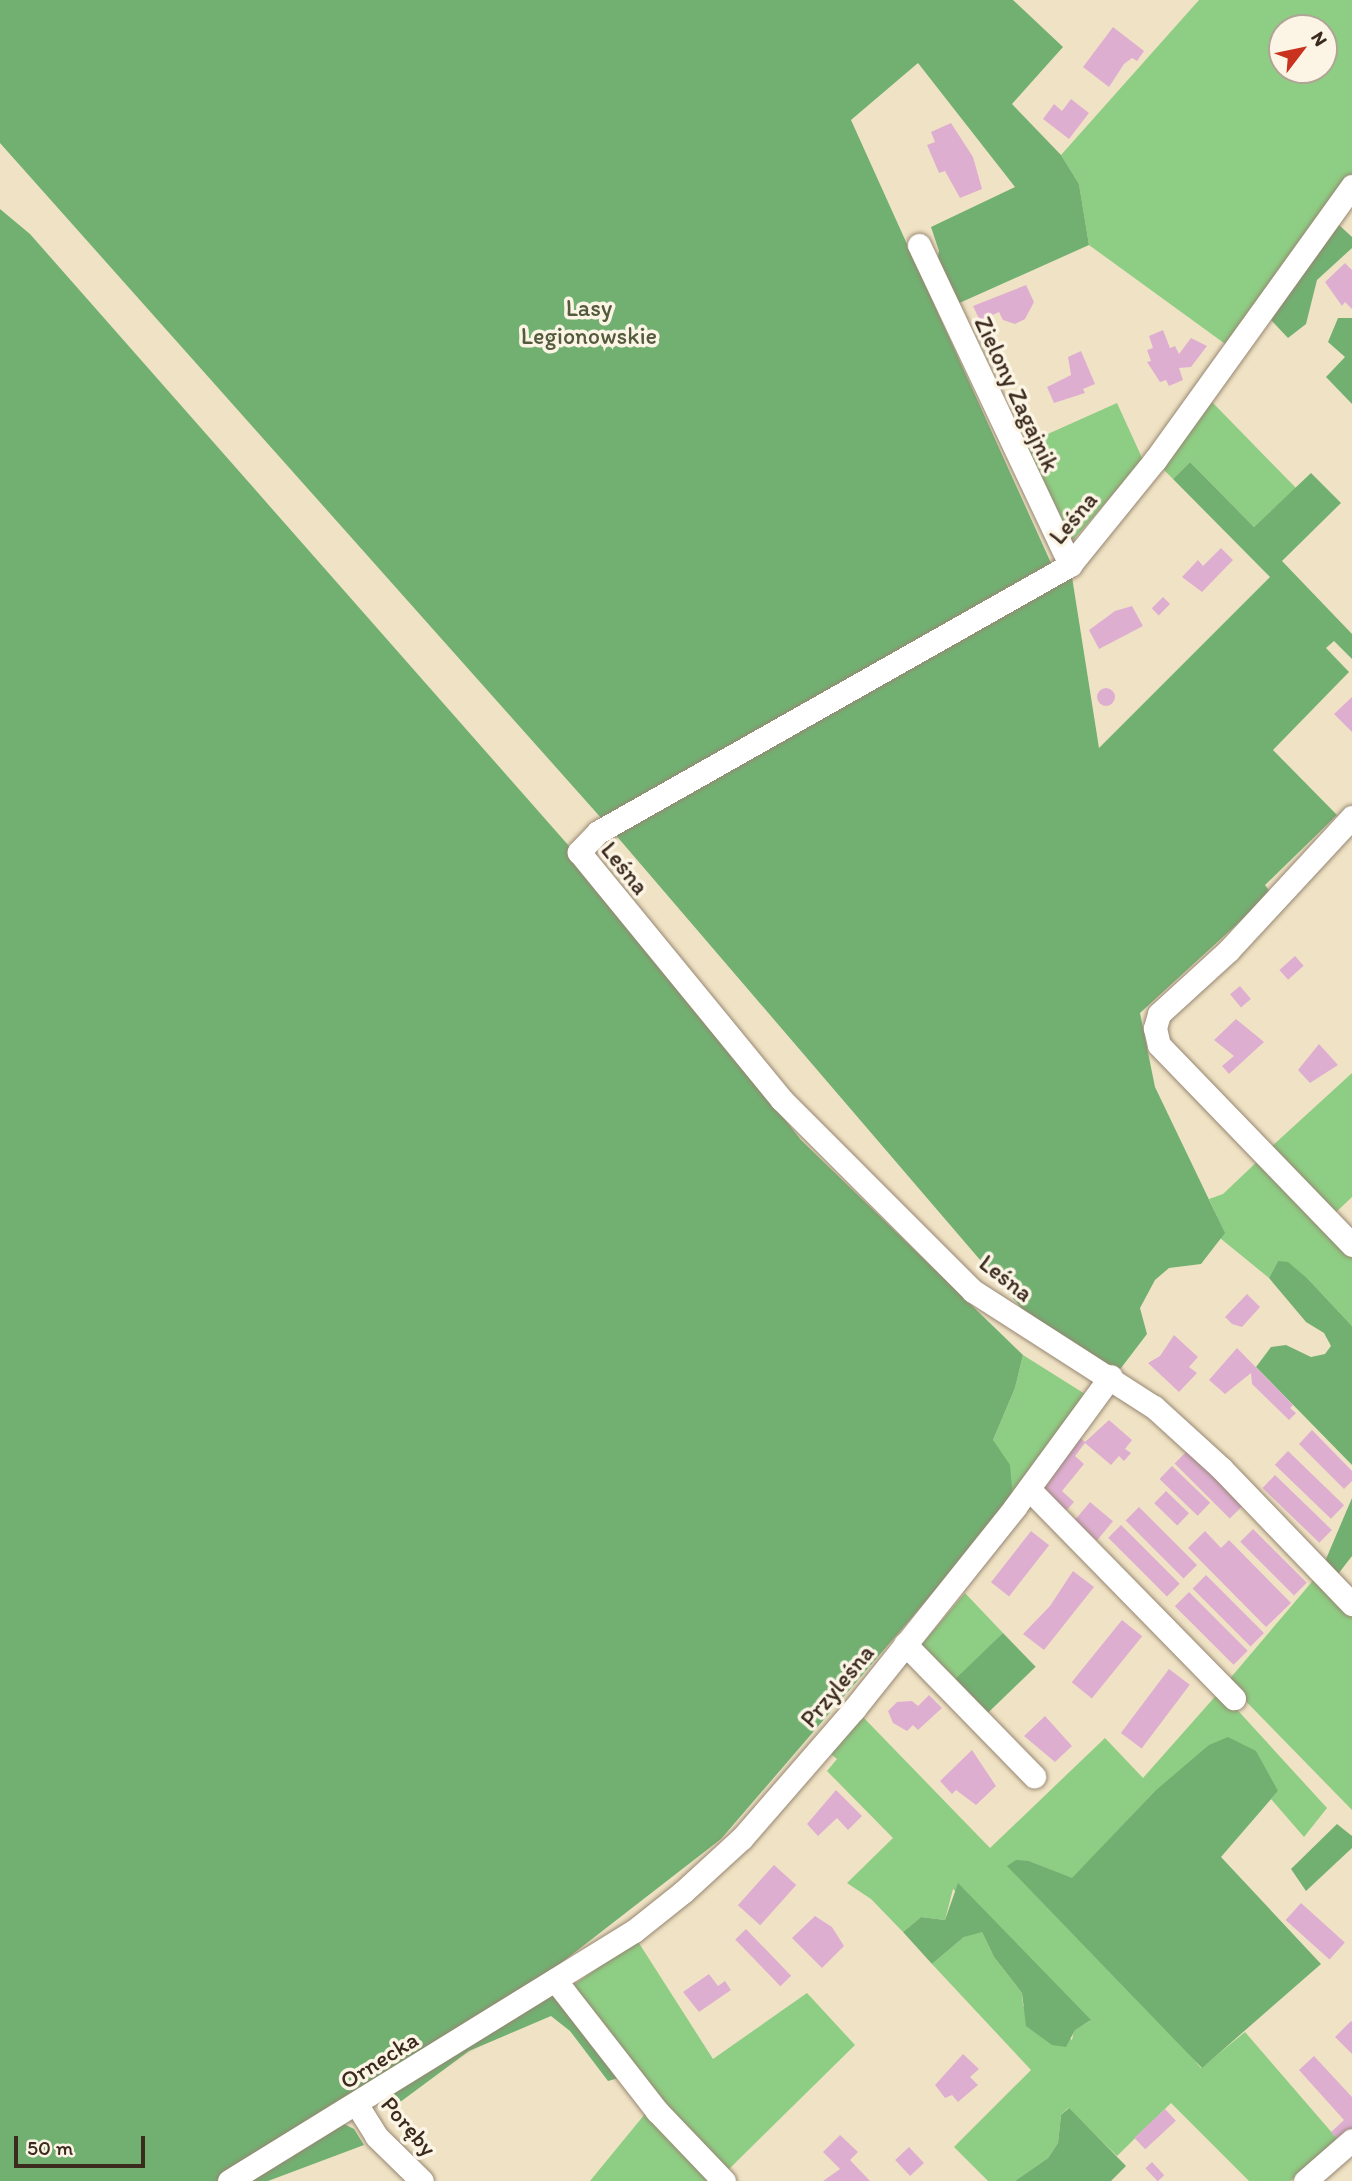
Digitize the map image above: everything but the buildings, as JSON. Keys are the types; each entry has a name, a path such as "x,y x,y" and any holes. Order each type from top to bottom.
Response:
{"street":[{"name":"Leśna","path":"1352,186 1344,217 1070,565 587,838 579,852 782,1100 973,1291 1111,1376 1190,1437 1352,1604"},
{"name":"Zielony Zagajnik","path":"919,245 1070,565"},
{"path":"1352,817 1229,950 1159,1014 1155,1028 1159,1045 1352,1245"},
{"name":"Przyleśna","path":"555,1980 634,1931 742,1838 1029,1489 1111,1376"},
{"path":"1029,1489 1234,1698"},
{"path":"905,1643 1034,1776"},
{"path":"555,1980 657,2111 724,2181"},
{"name":"Ornecka","path":"229,2181 357,2105 555,1980"},
{"name":"Poręby","path":"357,2105 376,2136 422,2181"},
{"path":"1305,2181 1352,2140"}],"green space":[{"name":"Lasy Legionowskie","path":"0,0 1013,0 1063,47 1012,104 1061,155 1079,184 1089,245 955,305 937,260 939,251 931,227 1015,187 918,63 851,120 1051,563 602,819 0,143"},
{"path":"1199,0 1352,0 1352,177 1228,346 1089,245 1079,184 1061,155"},
{"path":"0,209 30,234 569,846 801,1140 1023,1355 1015,1388 993,1440 1010,1465 1013,1500 721,1839 543,1977 217,2181 0,2181"},
{"path":"1338,224 1352,237 1352,248 1317,280 1306,324 1288,338 1271,320"},
{"path":"1338,318 1352,318 1352,404 1326,377 1345,357 1328,342"},
{"path":"1212,402 1296,488 1254,527 1190,462 1173,479 1162,468"},
{"path":"1117,403 1143,460 1066,548 1021,446"},
{"path":"1190,462 1254,527 1311,473 1341,503 1282,561 1352,634 1352,659 1334,641 1326,648 1349,672 1273,750 1337,815 1265,885 1271,893 1140,1013 1155,1087 1225,1233 1201,1264 1169,1268 1155,1280 1140,1308 1147,1334 1118,1372 1023,1310 614,833 1072,577 1099,748 1270,577 1173,479"},
{"path":"1352,1073 1352,1197 1331,1217 1269,1149"},
{"path":"1262,1157 1352,1250 1352,1326 1308,1279 1278,1261 1269,1278 1220,1238 1224,1232 1209,1199 1223,1194"},
{"path":"1278,1261 1288,1262 1308,1279 1352,1326 1352,1465 1256,1367 1271,1347 1286,1345 1311,1357 1325,1354 1331,1346 1324,1333 1306,1322 1269,1278"},
{"path":"1023,1355 1085,1394 1013,1500 993,1440 1015,1388"},
{"path":"1352,1498 1352,1556 1335,1578 1323,1566"},
{"path":"1316,1577 1352,1614 1352,1810 1227,1682"},
{"path":"965,1593 1003,1633 955,1687 918,1649"},
{"path":"1003,1633 1036,1667 984,1717 951,1683"},
{"path":"1220,1691 1327,1808 1304,1837 1271,1799 1278,1791 1155,1791 1072,1879 1029,1861 1201,2068 1245,2032 1340,2142 1290,2181 1249,2181 1171,2103 1117,2156 1068,2108 1061,2115 1058,2143 1048,2158 1015,2181 988,2181 954,2147 1031,2070 932,1964 964,1937 976,1930 982,1932 994,1957 1022,1993 1023,2006 1072,2040 1074,2030 1090,2021 953,1889 945,1920 921,1917 903,1932 871,1899 847,1883 893,1838 827,1771 837,1759 831,1754 862,1716 990,1848 1105,1738 1143,1778"},
{"path":"1228,1737 1256,1751 1278,1791 1221,1857 1321,1964 1202,2068 1007,1866 1016,1860 1029,1861 1072,1878 1155,1791 1209,1745"},
{"path":"1337,1824 1352,1836 1352,1848 1306,1891 1291,1869"},
{"path":"958,1883 1091,2020 1075,2030 1066,2047 1052,2045 1026,2026 1022,1993 994,1957 982,1932 964,1937 932,1964 903,1932 921,1917 945,1920"},
{"path":"637,1940 713,2059 807,1993 855,2045 724,2174 577,2004 575,1984"},
{"path":"553,1990 622,2077 608,2081 570,2031 551,2016 469,2051 388,2111 381,2100"},
{"path":"1069,2108 1126,2166 1111,2181 1015,2181 1048,2158 1058,2143 1061,2115"},
{"path":"649,2109 716,2181 590,2181"},
{"path":"342,2123 354,2129 364,2145 268,2181 241,2181"}]}
